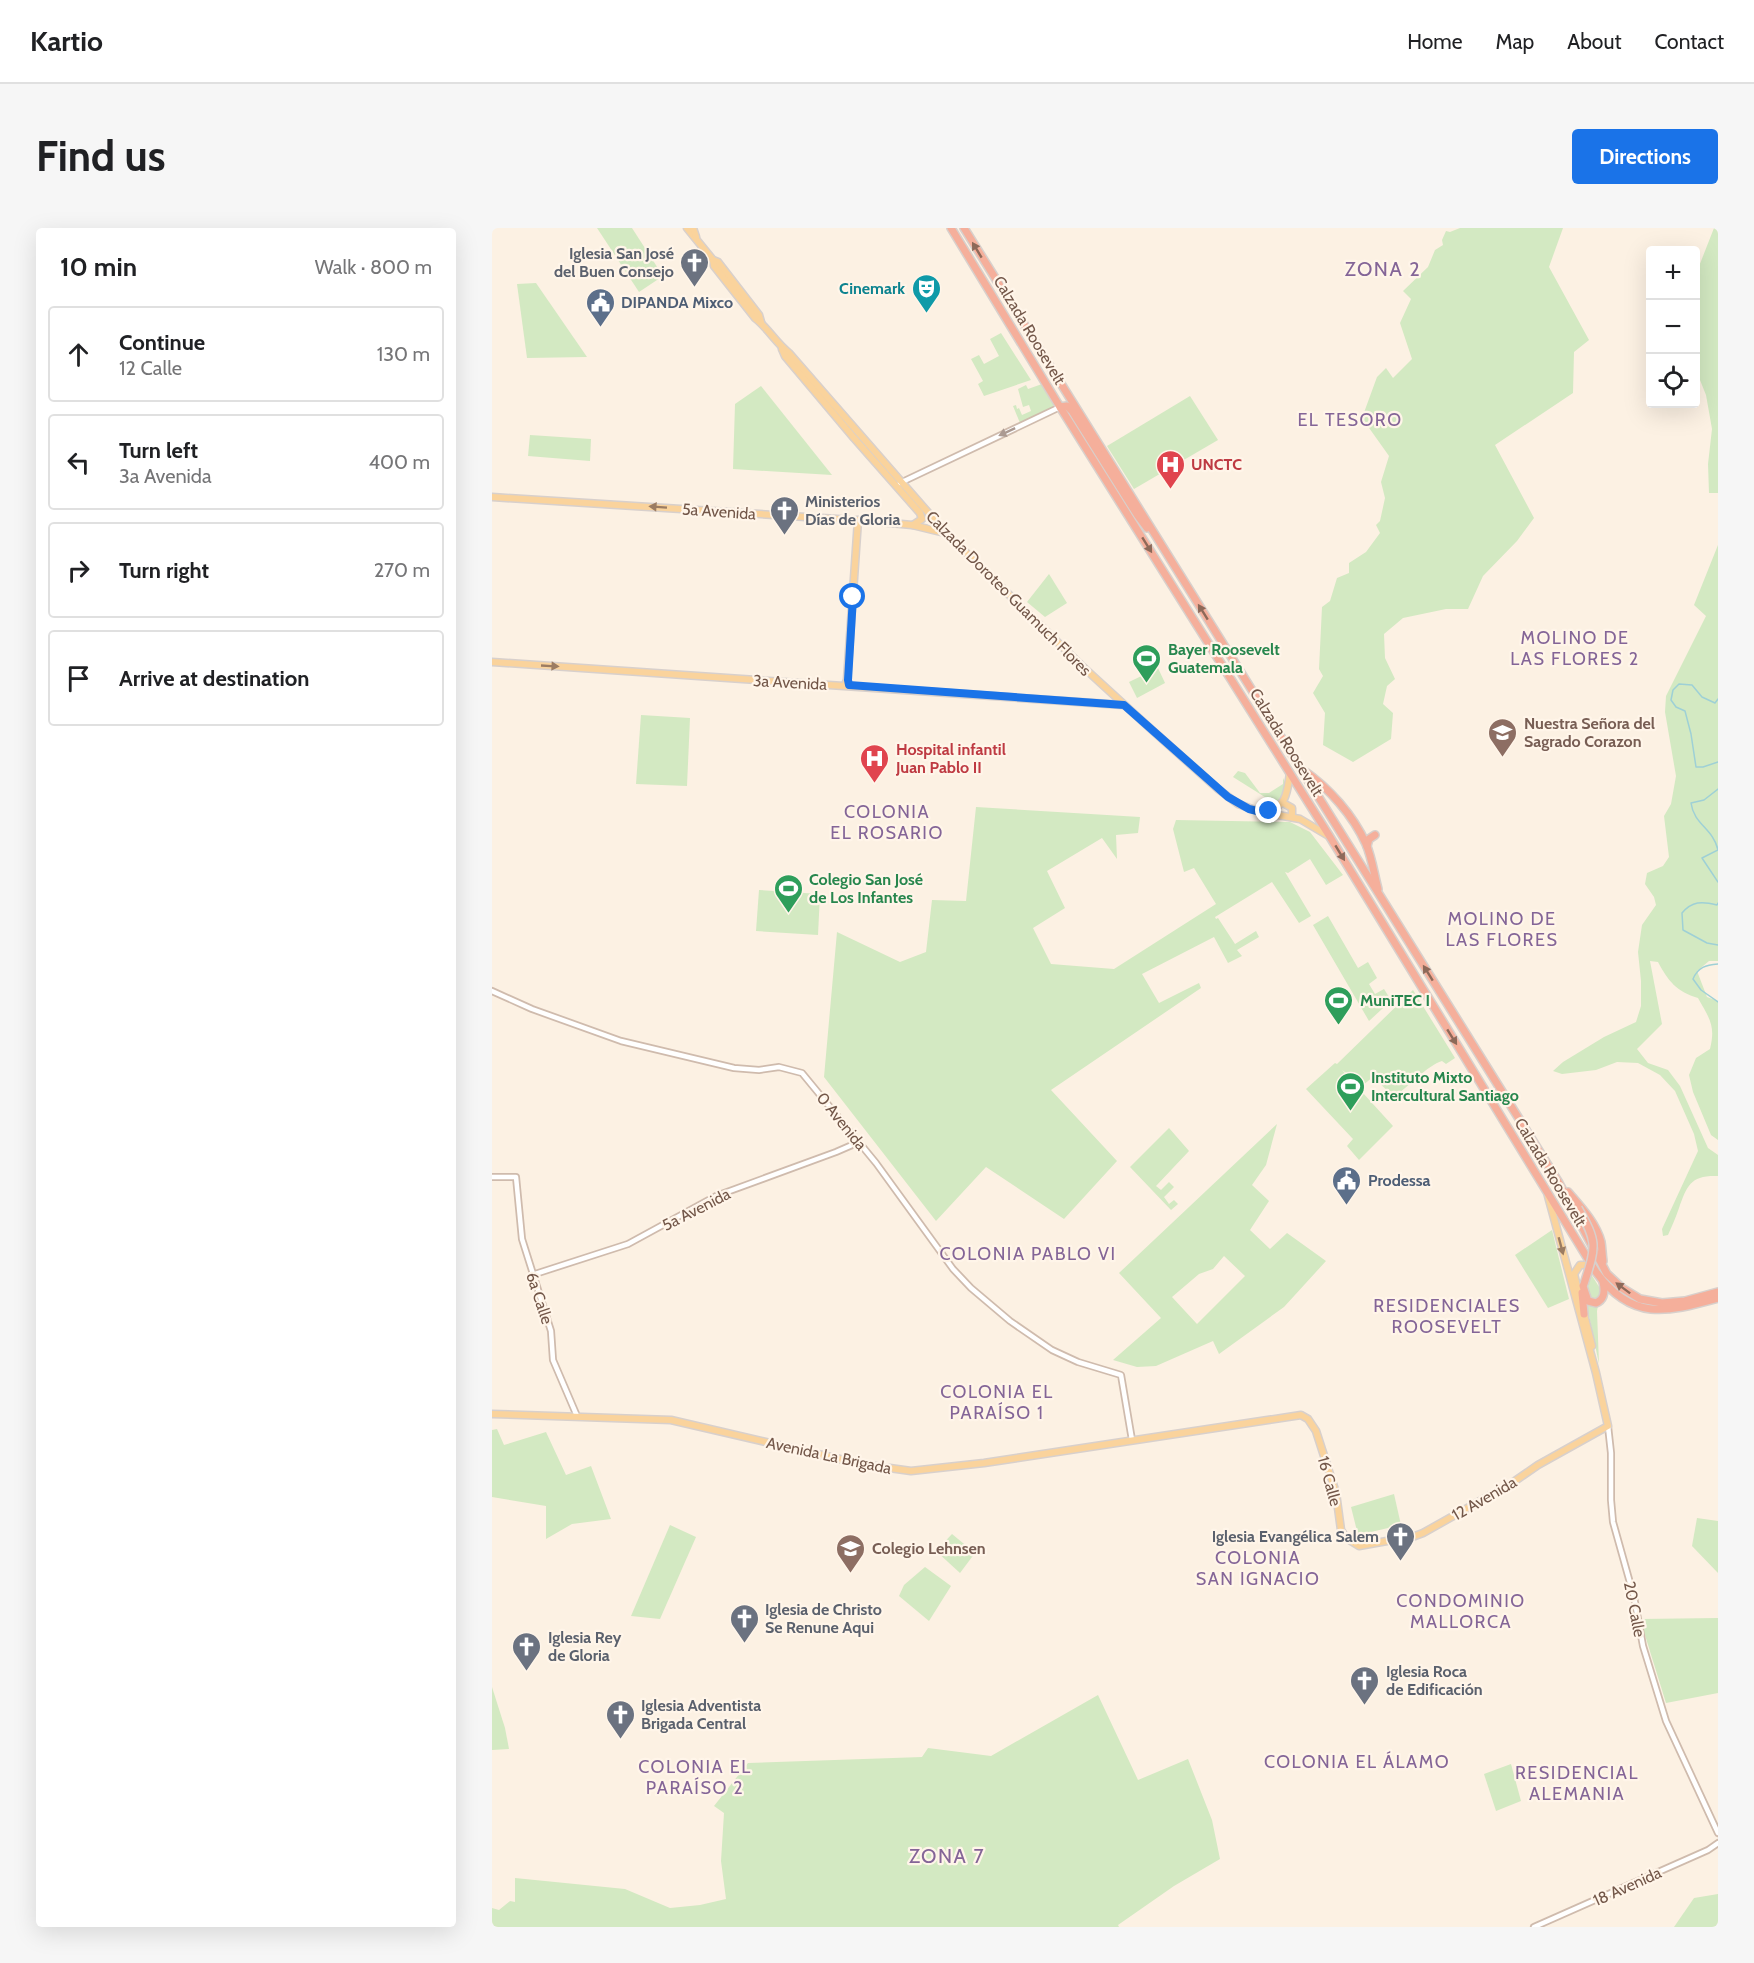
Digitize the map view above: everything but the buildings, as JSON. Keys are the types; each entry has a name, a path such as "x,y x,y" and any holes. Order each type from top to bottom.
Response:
{"highway":[{"name":"Calzada Roosevelt","path":"951,228 1060,407 1330,837 1603,1282 1626,1301 1648,1309 1671,1310 1718,1298"},
{"name":"Calzada Roosevelt","path":"964,228 1559,1183 1608,1275 1634,1296 1653,1302 1677,1302 1718,1292"},
{"path":"1012,326 1022,334 1034,353 1043,354"},
{"path":"1060,407 1067,406 1072,411 1138,516 1158,538"},
{"path":"1226,670 1221,660 1222,657 1236,665"},
{"path":"1300,768 1328,790 1361,833 1367,846 1380,897"},
{"path":"1367,846 1369,839 1375,835"},
{"path":"1436,1010 1434,1000 1439,999 1501,1098 1512,1108"},
{"path":"1559,1183 1583,1209 1597,1232 1601,1242 1604,1267"},
{"path":"1568,1192 1594,1240 1593,1254 1583,1285 1584,1314"},
{"path":"1583,1285 1588,1300 1596,1303 1604,1295 1603,1282"}],"main road":[{"name":"Calzada Doroteo Guamuch Flores","path":"687,228 691,235 696,237"},
{"name":"Calzada Doroteo Guamuch Flores","path":"693,228 696,237 713,260 718,262 759,315 761,323 789,353 922,514 921,520 912,525"},
{"name":"Calzada Doroteo Guamuch Flores","path":"899,484 946,533 1106,688 1223,793 1242,806 1309,823 1330,837"},
{"name":"5a Avenida","path":"492,497 858,520 912,525 946,533"},
{"path":"847,683 858,520"},
{"name":"3a Avenida","path":"492,662 847,683 1124,705"},
{"path":"1096,702 1107,697 1106,688"},
{"path":"1261,812 1276,808 1283,803 1290,773"},
{"path":"1283,803 1293,808 1292,817"},
{"name":"20 Calle","path":"1546,1190 1596,1373 1608,1426"},
{"name":"20 Calle","path":"1596,1272 1583,1264 1576,1268 1574,1274 1595,1358 1596,1373"},
{"name":"Avenida La Brigada","path":"492,1414 671,1420 861,1464 911,1471 984,1464 1292,1415 1301,1415 1308,1419"},
{"name":"16 Calle","path":"1308,1419 1316,1431 1336,1493 1341,1530 1351,1543"},
{"name":"12 Avenida","path":"1351,1543 1359,1546 1423,1533 1608,1426"}],"street":[{"path":"899,484 1060,407"},
{"name":"0 Avenida","path":"492,991 532,1009 621,1041 734,1068 759,1070 779,1066 802,1073 905,1201 953,1269 971,1288 1010,1321 1052,1350 1078,1362 1121,1375 1132,1440"},
{"name":"5a Avenida","path":"532,1275 628,1244 716,1196 859,1142"},
{"name":"6a Calle","path":"492,1177 516,1177 522,1239 551,1331 553,1360 577,1416"},
{"name":"20 Calle","path":"1608,1426 1613,1522 1634,1597 1642,1646 1666,1721 1718,1833"},
{"name":"18 Avenida","path":"1534,1927 1708,1850 1718,1843"}],"green space":[{"path":"597,228 632,228 663,276 639,292"},
{"path":"1460,228 1563,228 1549,267 1589,340 1574,352 1573,393 1495,445 1534,518 1517,541 1483,576 1468,609 1446,609 1403,618 1384,634 1385,658 1395,679 1387,686 1383,704 1393,713 1391,739 1353,762 1323,745 1325,713 1313,693 1323,676 1319,669 1322,607 1330,601 1337,578 1349,573 1349,563 1366,552 1380,533 1376,525 1380,521 1385,498 1381,482 1389,456 1362,418 1377,377 1386,368 1393,378 1412,359 1400,323 1411,299 1403,291 1428,267 1435,250 1443,245 1442,240 1446,231 1450,232"},
{"path":"1714,228 1718,228 1718,493 1709,493 1708,464 1712,429 1706,395 1700,380 1700,264"},
{"path":"536,283 587,357 527,358 517,284"},
{"path":"1001,333 1031,380 984,396 978,384 983,381 971,359 979,355 984,364 999,356 990,339"},
{"path":"1042,384 1054,404 1052,408 1020,423 1013,406 1016,405 1017,409 1019,408 1022,415 1031,411 1029,405 1023,407 1018,389 1026,385 1028,389"},
{"path":"761,386 832,475 733,469 735,404"},
{"path":"1190,396 1218,440 1134,489 1107,446"},
{"path":"530,435 591,439 590,461 528,456"},
{"path":"1718,545 1718,961 1709,961 1697,971 1707,997 1718,1001 1718,1140 1711,1135 1693,1092 1689,1075 1696,1058 1710,1049 1712,1028 1710,1022 1698,998 1684,993 1674,985 1658,962 1650,961 1662,1024 1637,1049 1648,1063 1668,1070 1680,1086 1708,1148 1718,1155 1718,1176 1702,1177 1691,1183 1668,1235 1663,1236 1662,1229 1698,1151 1694,1134 1675,1091 1660,1075 1638,1063 1617,1062 1596,1070 1562,1074 1553,1071 1563,1062 1604,1037 1636,1022 1641,1006 1638,952 1642,925 1656,905 1654,897 1645,884 1647,873 1663,866 1669,857 1664,816 1671,804 1676,776 1665,712 1666,696 1706,616 1694,605"},
{"path":"1049,574 1067,603 1045,617 1027,602"},
{"name":"Bayer Roosevelt Guatemala","path":"1158,668 1165,683 1137,698 1129,682"},
{"path":"641,715 690,718 687,786 636,784"},
{"path":"1238,771 1245,773 1260,793 1269,793 1283,784 1283,778 1285,789 1283,795 1276,804 1233,777"},
{"path":"976,807 1140,817 1138,833 1116,835 1117,859 1102,838 1047,871 1065,908 1033,928 1051,964 1114,969 1216,904 1194,868 1184,872 1173,829 1176,820 1290,822 1310,832 1343,875 1326,885 1310,859 1288,873 1285,872 1311,916 1299,923 1272,882 1215,917 1218,918 1235,944 1256,931 1259,937 1237,950 1242,956 1228,963 1214,937 1142,974 1159,1003 1199,983 1201,988 1051,1090 1117,1161 1064,1219 986,1167 936,1221 824,1077 837,932 900,962 926,952 932,900 966,901"},
{"name":"Colegio San José de Los Infantes","path":"759,890 820,894 818,935 756,931"},
{"path":"1328,916 1358,968 1368,962 1377,978 1369,984 1375,994 1384,989 1389,997 1394,995 1395,997 1369,1021 1313,925"},
{"path":"1413,990 1455,1058 1446,1064 1442,1061 1436,1063 1394,1097 1373,1077 1363,1085 1342,1070 1393,1126 1359,1160 1347,1146 1353,1139 1306,1089 1335,1063 1337,1064"},
{"path":"1277,1124 1266,1165 1252,1185 1269,1201 1250,1230 1270,1249 1287,1233 1326,1261 1284,1307 1219,1354 1213,1341 1156,1366 1137,1367 1113,1360 1161,1318 1119,1273","holes":["1224,1256 1245,1276 1197,1324 1172,1297 1199,1274 1213,1269"]},
{"path":"1169,1128 1189,1151 1156,1186 1161,1190 1169,1182 1174,1187 1164,1197 1169,1204 1174,1200 1178,1204 1171,1210 1130,1167"},
{"path":"1552,1230 1569,1299 1548,1308 1515,1255"},
{"path":"1591,1274 1601,1290 1597,1311 1599,1364 1585,1297"},
{"path":"497,1429 504,1445 546,1432 566,1475 591,1466 611,1519 572,1524 546,1539 546,1506 492,1497 492,1430"},
{"path":"1394,1494 1401,1525 1358,1535 1351,1507"},
{"path":"1697,1518 1718,1521 1718,1573 1692,1546"},
{"path":"670,1525 696,1537 660,1619 631,1616"},
{"path":"952,1534 975,1553 960,1573 936,1551"},
{"path":"925,1567 951,1586 929,1621 899,1596 904,1585"},
{"path":"1718,1618 1718,1693 1666,1703 1640,1619"},
{"path":"492,1687 505,1728 509,1749 492,1750"},
{"path":"1098,1695 1138,1780 1188,1759 1212,1820 1220,1859 1174,1886 1118,1925 1119,1927 492,1927 492,1908 499,1910 510,1901 515,1902 515,1878 625,1889 670,1908 726,1899 721,1861 724,1813 714,1806 748,1763 922,1757 928,1748 991,1756"},
{"path":"1511,1764 1521,1801 1496,1811 1484,1774"},
{"path":"1718,1894 1718,1927 1674,1927 1694,1898"}],"waterway":[{"path":"1718,699 1715,703 1702,697 1692,685 1679,684 1673,690 1671,700 1676,707 1685,711 1696,767 1718,762"},
{"path":"1718,789 1704,800 1691,803 1696,817 1716,843 1718,850 1702,858 1718,882"},
{"path":"1718,903 1717,905 1694,904 1682,913 1683,930 1707,943 1718,945"},
{"path":"1718,964 1703,967 1693,979 1701,990 1718,1002"}],"place":[{"name":"Iglesia San José del Buen Consejo","path":"695,288"},
{"name":"Cinemark","path":"926,314"},
{"name":"DIPANDA Mixco","path":"600,328"},
{"name":"UNCTC","path":"1170,490"},
{"name":"Ministerios Días de Gloria","path":"784,536"},
{"name":"Bayer Roosevelt Guatemala","path":"1147,684"},
{"name":"Nuestra Señora del Sagrado Corazon","path":"1503,758"},
{"name":"Hospital infantil Juan Pablo II","path":"875,784"},
{"name":"Colegio San José de Los Infantes","path":"788,914"},
{"name":"MuniTEC I","path":"1339,1026"},
{"name":"Instituto Mixto Intercultural Santiago","path":"1350,1112"},
{"name":"Prodessa","path":"1347,1206"},
{"name":"Iglesia Evangélica Salem","path":"1400,1562"},
{"name":"Colegio Lehnsen","path":"851,1574"},
{"name":"Iglesia de Christo Se Renune Aqui","path":"744,1644"},
{"name":"Iglesia Rey de Gloria","path":"527,1672"},
{"name":"Iglesia Roca de Edificación","path":"1365,1706"},
{"name":"Iglesia Adventista Brigada Central","path":"620,1740"}],"district":[{"name":"ZONA 2","path":"1383,269"},
{"name":"EL TESORO","path":"1350,420"},
{"name":"MOLINO DE LAS FLORES 2","path":"1575,648"},
{"name":"COLONIA EL ROSARIO","path":"887,822"},
{"name":"MOLINO DE LAS FLORES","path":"1502,929"},
{"name":"COLONIA PABLO VI","path":"1028,1254"},
{"name":"RESIDENCIALES ROOSEVELT","path":"1447,1316"},
{"name":"COLONIA EL PARAÍSO 1","path":"997,1402"},
{"name":"COLONIA SAN IGNACIO","path":"1258,1568"},
{"name":"CONDOMINIO MALLORCA","path":"1461,1611"},
{"name":"COLONIA EL ÁLAMO","path":"1357,1762"},
{"name":"COLONIA EL PARAÍSO 2","path":"695,1777"},
{"name":"RESIDENCIAL ALEMANIA","path":"1577,1783"},
{"name":"ZONA 7","path":"947,1856"}],"route":[{"path":"853,597 849,685 1124,705 1228,797 1249,809 1269,811"}]}
